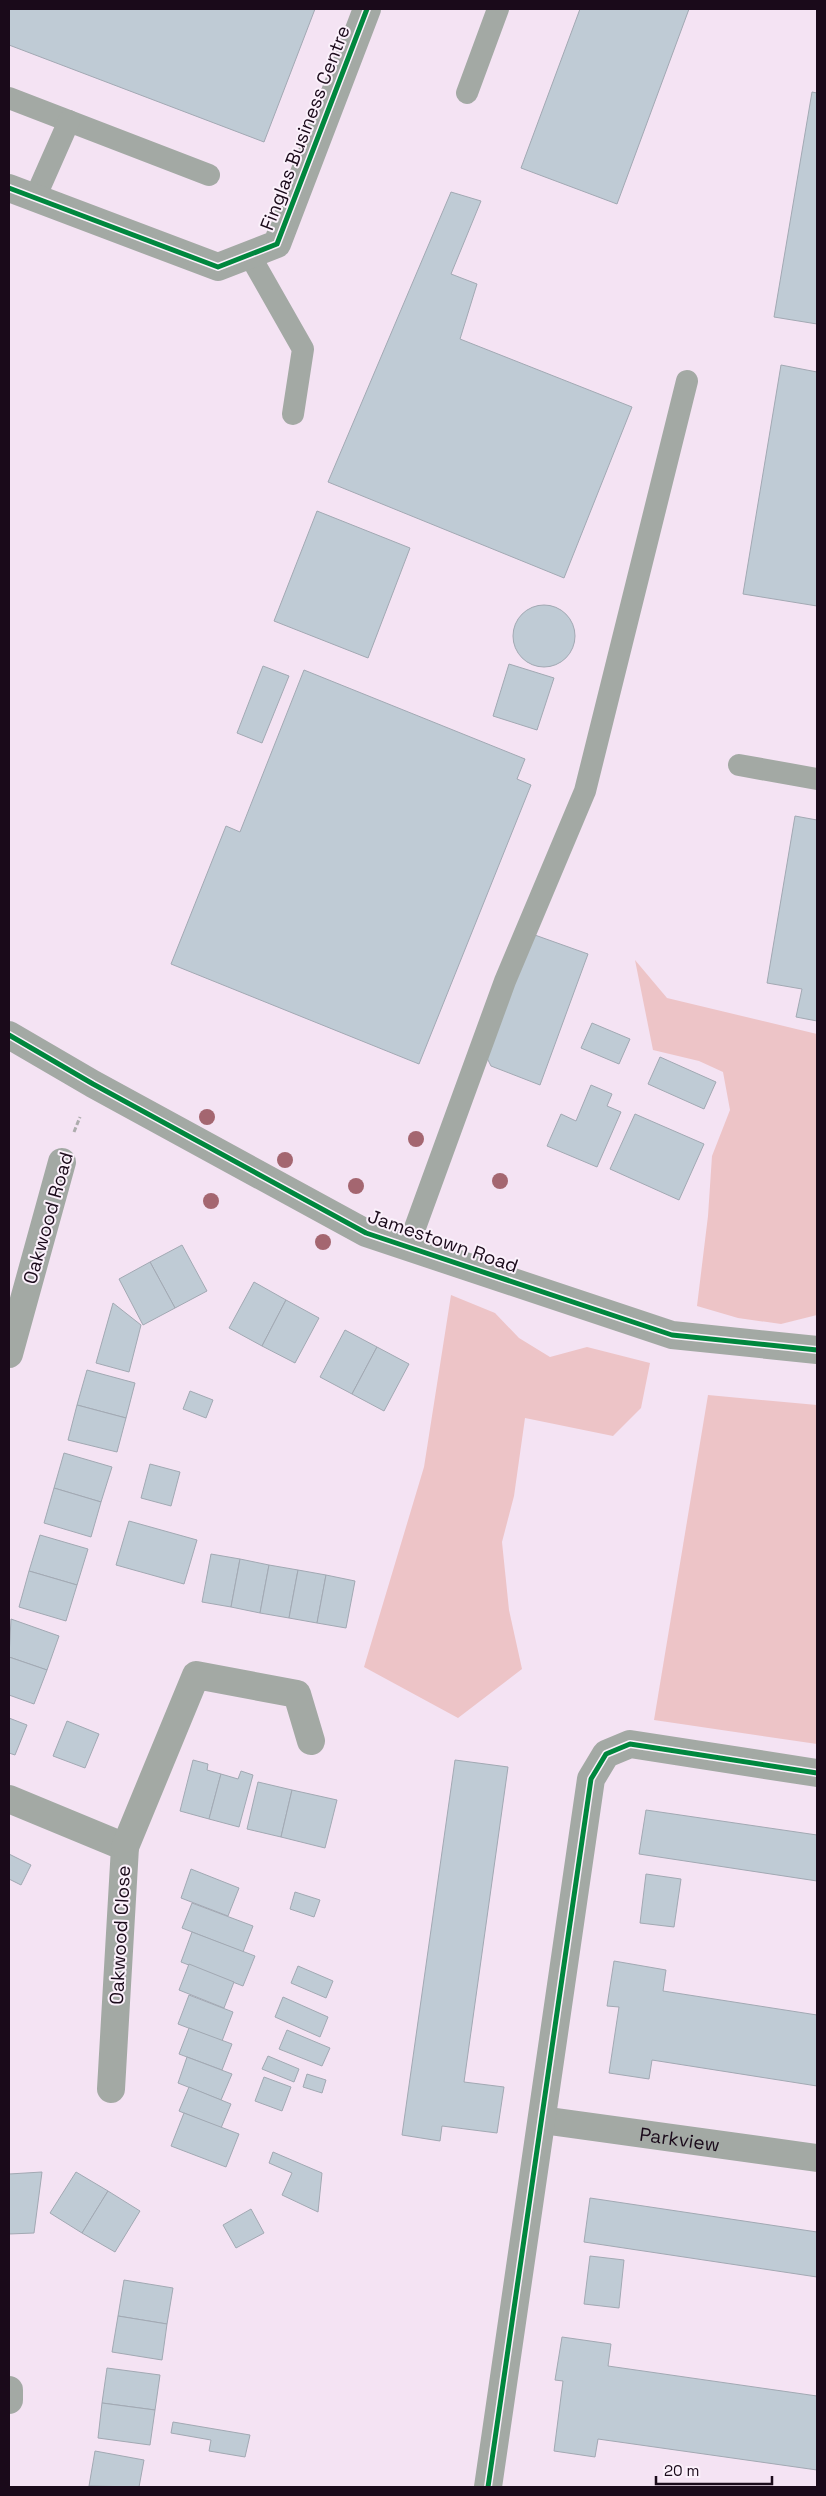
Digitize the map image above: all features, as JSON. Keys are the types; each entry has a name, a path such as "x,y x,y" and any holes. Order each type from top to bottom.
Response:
{"street":[{"name":"Finglas Business Centre","path":"9,188 218,267 277,244 367,9"},
{"name":"Jamestown Road","path":"9,1035 93,1084 366,1233 672,1335 817,1350"},
{"name":"Oakwood Road","path":"9,1354 62,1162"},
{"path":"125,1847 196,1675 297,1694 311,1742"},
{"path":"488,2487 591,1779 606,1754 630,1744 817,1773"},
{"name":"Oakwood Close","path":"9,1799 125,1847 111,2089"},
{"name":"Parkview","path":"542,2120 817,2158"},
{"path":"9,2390 9,2400"}],"lane":[{"path":"467,93 498,9"},
{"path":"9,98 209,175"},
{"path":"35,198 69,121"},
{"path":"249,254 302,349 293,414"},
{"path":"408,1247 505,981 585,791 687,381"},
{"path":"739,765 817,779"}],"shaded area":[{"path":"635,960 667,998 817,1034 817,1315 781,1324 738,1318 697,1306 708,1216 712,1156 730,1110 723,1072 699,1061 653,1050"},
{"path":"451,1295 495,1313 519,1338 550,1357 587,1347 650,1363 641,1408 613,1436 525,1418 514,1496 502,1542 509,1610 522,1669 458,1718 364,1667 424,1467"},
{"path":"708,1395 817,1405 817,1744 654,1720"}],"building":[{"path":"9,9 315,9 264,142 9,45"},
{"path":"580,9 689,9 617,204 521,168"},
{"path":"812,92 817,93 817,324 774,317"},
{"path":"451,192 481,201 451,274 477,284 460,339 632,407 564,578 328,482"},
{"path":"781,365 817,372 817,606 743,594"},
{"path":"317,511 410,548 368,658 274,621"},
{"path":"544,605 556,607 566,614 573,624 575,636 573,648 566,658 556,665 544,667 532,665 522,658 515,648 513,636 515,624 522,614 532,607"},
{"path":"509,664 554,678 537,730 493,716"},
{"path":"263,666 289,676 262,743 237,733"},
{"path":"304,670 525,759 517,779 531,785 419,1064 171,964 226,826 240,832"},
{"path":"795,816 817,820 817,1021 796,1017 802,989 767,983"},
{"path":"532,934 588,954 540,1085 491,1066 487,1058"},
{"path":"592,1023 630,1039 619,1064 581,1048"},
{"path":"660,1057 716,1082 704,1109 648,1084"},
{"path":"591,1085 612,1094 607,1106 621,1112 597,1167 547,1146 561,1114 576,1121"},
{"path":"635,1114 704,1144 679,1200 610,1169"},
{"path":"182,1245 207,1291 175,1308 150,1262"},
{"path":"150,1262 175,1308 143,1325 119,1279"},
{"path":"254,1282 286,1300 262,1346 229,1328"},
{"path":"286,1300 319,1318 295,1363 262,1346"},
{"path":"113,1303 141,1325 129,1372 96,1363"},
{"path":"345,1330 377,1347 352,1394 320,1377"},
{"path":"377,1347 409,1364 384,1411 352,1394"},
{"path":"87,1370 135,1383 126,1418 77,1405"},
{"path":"190,1391 213,1400 206,1418 183,1409"},
{"path":"77,1405 126,1418 117,1452 68,1440"},
{"path":"64,1453 112,1467 101,1502 54,1488"},
{"path":"150,1464 180,1472 171,1506 141,1498"},
{"path":"54,1488 101,1502 91,1537 44,1523"},
{"path":"129,1521 197,1540 184,1584 116,1565"},
{"path":"40,1535 88,1549 77,1585 29,1571"},
{"path":"211,1554 240,1559 231,1607 202,1602"},
{"path":"240,1559 269,1565 260,1613 231,1607"},
{"path":"269,1565 298,1570 289,1618 260,1613"},
{"path":"298,1570 326,1575 317,1623 289,1618"},
{"path":"29,1571 77,1585 66,1621 19,1607"},
{"path":"326,1575 355,1581 346,1628 317,1623"},
{"path":"11,1619 59,1636 47,1670 9,1657"},
{"path":"9,1657 47,1670 34,1704 9,1695"},
{"path":"9,1718 27,1725 15,1755 9,1753"},
{"path":"67,1721 99,1734 85,1768 53,1756"},
{"path":"193,1760 208,1764 207,1770 221,1774 209,1819 180,1811"},
{"path":"455,1760 508,1767 464,2082 504,2087 497,2133 442,2126 440,2141 402,2135"},
{"path":"241,1771 253,1775 239,1827 209,1819 221,1774 238,1779"},
{"path":"258,1782 292,1790 281,1837 247,1829"},
{"path":"292,1790 337,1800 325,1848 281,1837"},
{"path":"646,1810 817,1835 817,1881 639,1854"},
{"path":"9,1854 31,1865 21,1885 9,1879"},
{"path":"191,1869 239,1888 228,1916 181,1898"},
{"path":"646,1874 681,1879 674,1927 640,1923"},
{"path":"295,1892 320,1900 314,1917 290,1909"},
{"path":"192,1903 253,1926 243,1952 182,1928"},
{"path":"192,1932 255,1956 243,1986 181,1962"},
{"path":"614,1961 666,1970 663,1991 817,2015 817,2086 652,2060 649,2079 609,2073 619,2007 607,2006"},
{"path":"189,1964 234,1982 224,2008 179,1990"},
{"path":"298,1966 333,1981 326,1998 291,1983"},
{"path":"189,1995 233,2012 222,2041 178,2024"},
{"path":"283,1997 328,2017 320,2037 275,2017"},
{"path":"189,2028 232,2044 222,2070 179,2054"},
{"path":"287,2030 330,2048 322,2066 279,2049"},
{"path":"268,2056 299,2069 294,2082 262,2069"},
{"path":"187,2057 232,2074 221,2100 178,2083"},
{"path":"307,2074 326,2080 322,2093 303,2087"},
{"path":"264,2077 291,2087 282,2111 255,2101"},
{"path":"189,2087 231,2104 221,2128 179,2111"},
{"path":"184,2113 239,2134 226,2167 171,2146"},
{"path":"273,2152 322,2173 318,2212 282,2195 292,2173 269,2163"},
{"path":"42,2172 34,2233 9,2234 9,2174"},
{"path":"76,2172 108,2191 82,2233 50,2213"},
{"path":"108,2191 140,2211 115,2252 82,2233"},
{"path":"590,2198 817,2232 817,2277 584,2242"},
{"path":"251,2209 264,2233 236,2248 223,2225"},
{"path":"590,2256 624,2260 619,2308 584,2304"},
{"path":"124,2280 173,2288 167,2324 118,2316"},
{"path":"118,2316 167,2324 162,2360 112,2352"},
{"path":"562,2337 611,2344 608,2366 817,2396 817,2470 598,2439 595,2457 554,2451 563,2381 555,2380"},
{"path":"107,2368 160,2375 155,2410 102,2403"},
{"path":"102,2403 155,2410 150,2445 98,2438"},
{"path":"173,2422 250,2435 245,2457 209,2451 211,2440 171,2433"},
{"path":"95,2451 144,2460 139,2487 89,2486"}],"cycle path":[{"path":"9,188 218,267 277,244 367,9"},
{"path":"9,1035 93,1084 366,1233 672,1335 817,1350"},
{"path":"488,2487 591,1779 606,1754 630,1744 817,1773"}]}
